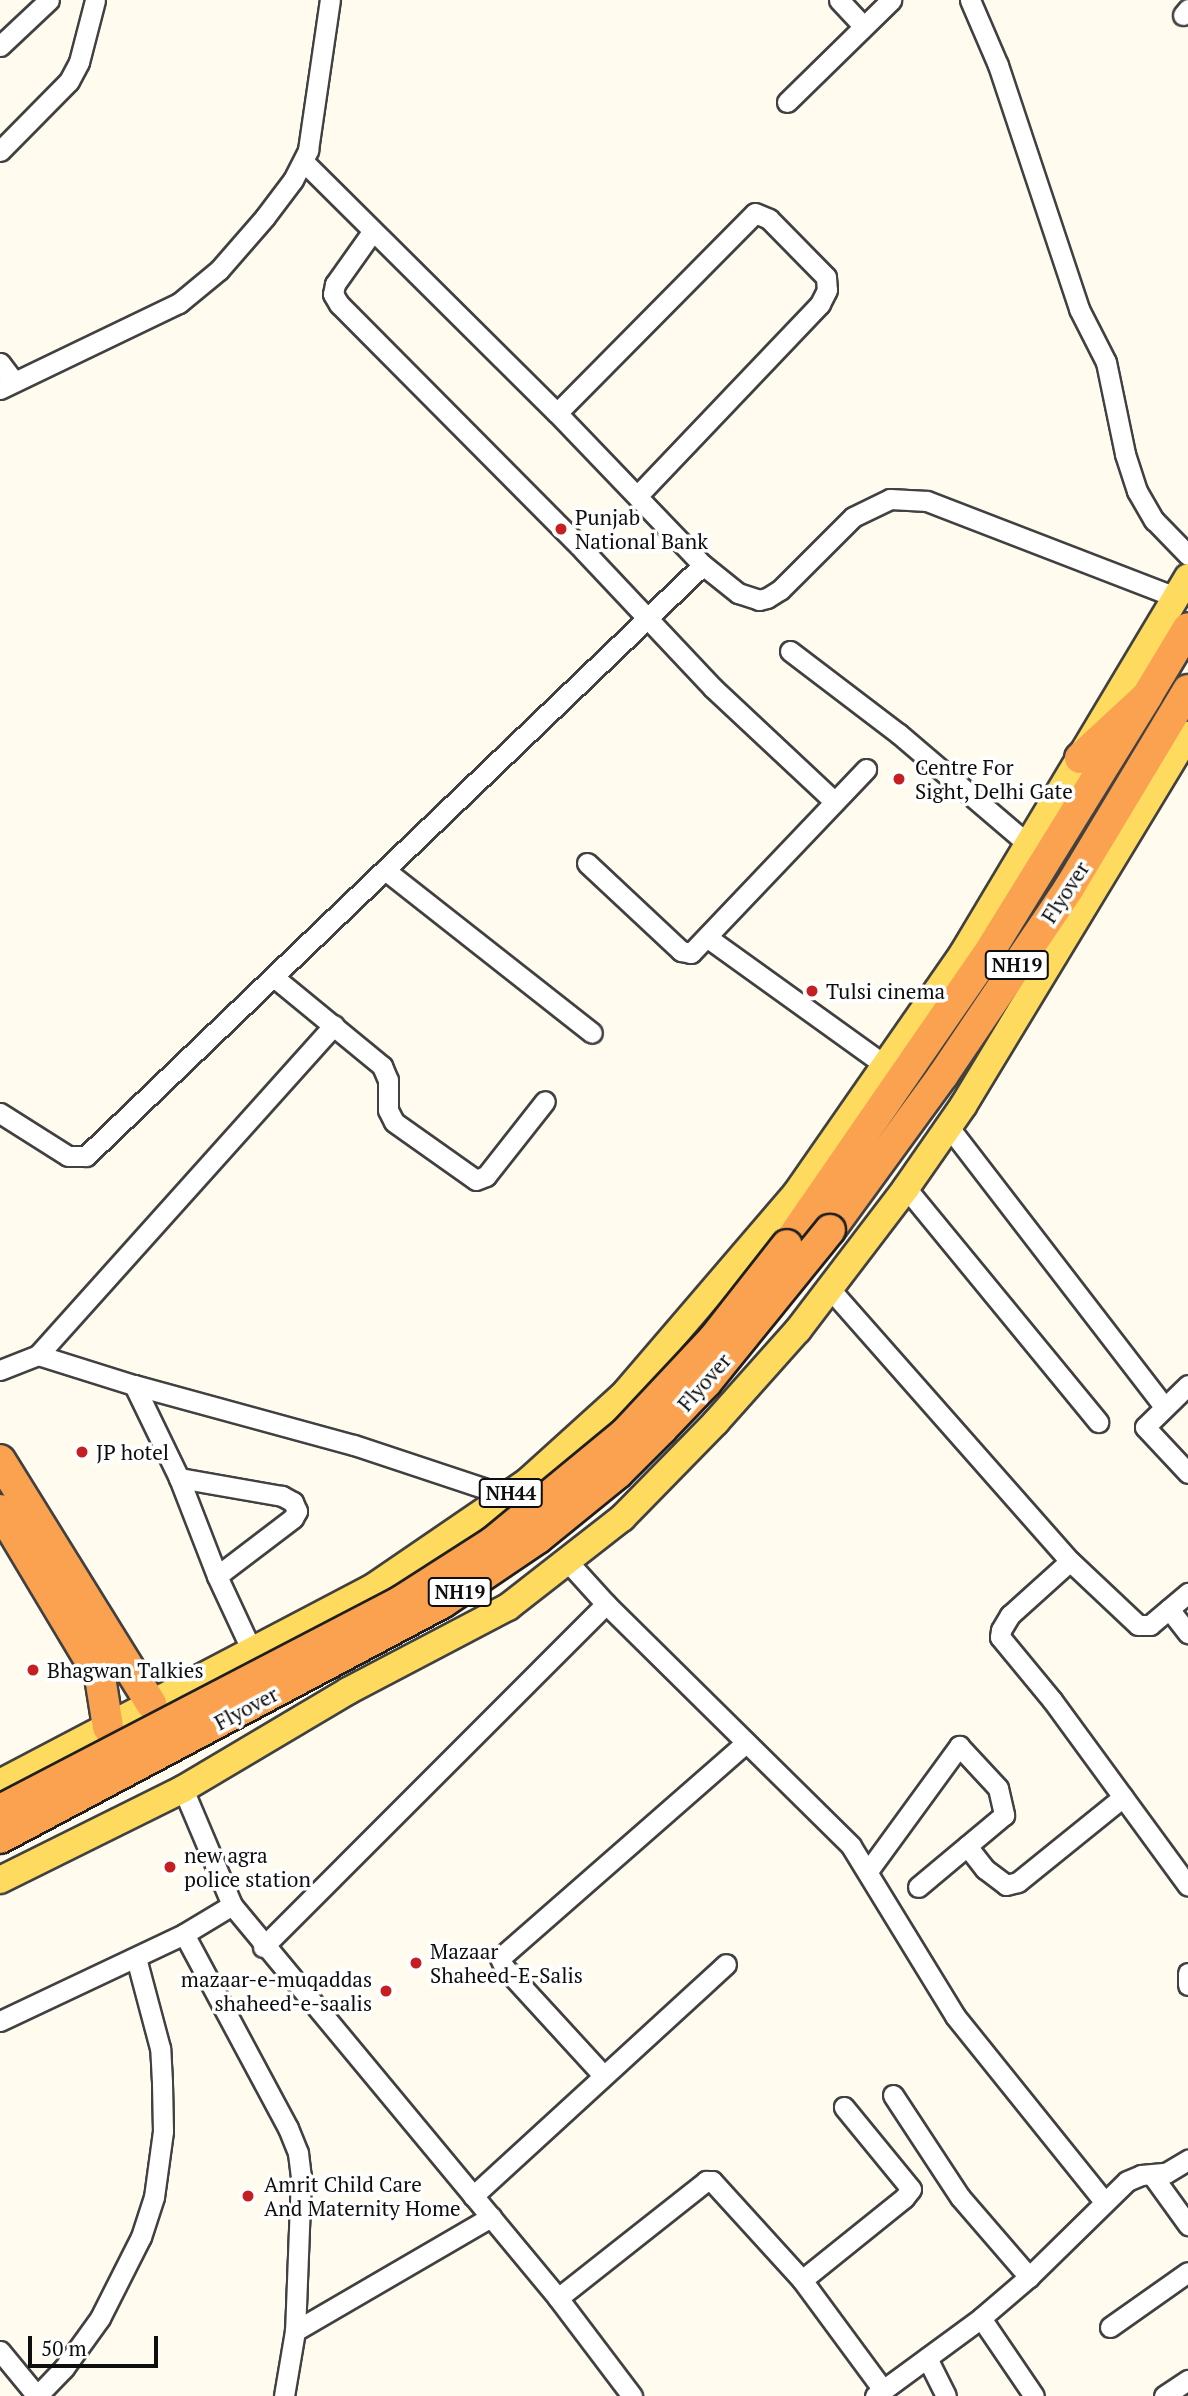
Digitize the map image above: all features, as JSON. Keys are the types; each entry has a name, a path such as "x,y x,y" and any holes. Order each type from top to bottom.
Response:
{"highway":[{"name":"NH19","path":"1147,696 1188,628"},
{"name":"Flyover","path":"0,1838 442,1603 538,1538 618,1473 706,1383 831,1230 943,1075 1069,888 1188,690"},
{"path":"1080,758 1147,696"},
{"name":"Flyover","path":"0,1810 401,1601 493,1542 625,1433 714,1338 787,1245 986,957 1147,696"},
{"path":"0,1460 151,1704"},
{"path":"0,1510 100,1677 108,1727"}],"main road":[{"path":"885,1065 962,953 1182,587"},
{"path":"0,1880 183,1789 348,1691 508,1607 622,1518 716,1422 798,1330 906,1188 964,1106 1188,735"},
{"name":"NH44","path":"151,1704 372,1588 527,1482 624,1394 797,1192 885,1065"},
{"path":"219,1668 255,1746"},
{"path":"0,1783 151,1704"},
{"path":"53,1756 93,1832"}],"street":[{"path":"0,46 49,0"},
{"path":"0,150 69,81 79,62 95,0"},
{"path":"0,363 7,385 179,303 219,270 265,217 304,162 312,132 330,0"},
{"path":"839,0 862,25"},
{"path":"787,102 862,25 891,0"},
{"path":"970,0 998,65 1079,309 1107,362 1125,454 1137,491 1154,520 1188,555"},
{"path":"304,162 557,413 703,565 738,593 759,600 767,598 780,590 853,517 878,502 909,499 927,501 1182,587"},
{"path":"557,413 755,213 769,219 826,277 827,290 820,304 637,496"},
{"path":"372,232 335,284 335,299 584,551 646,620 729,704 834,801"},
{"path":"0,1113 68,1156 86,1156 275,978 703,565"},
{"path":"790,651 899,734 1028,844"},
{"path":"587,863 681,951 691,953 708,939 866,769"},
{"path":"385,870 592,1034"},
{"path":"708,939 885,1065"},
{"path":"275,978 382,1066 388,1080 388,1110 394,1122 476,1180 486,1176 545,1101"},
{"path":"0,1370 38,1355 334,1025"},
{"path":"948,1126 1164,1406"},
{"path":"906,1188 1098,1422"},
{"path":"830,1289 1070,1561 1141,1626 1150,1625 1188,1593"},
{"path":"38,1355 134,1385 354,1445 507,1496"},
{"path":"134,1385 179,1478 217,1576 252,1651"},
{"path":"1188,1385 1164,1406 1146,1430 1188,1473"},
{"path":"179,1478 282,1496 296,1507 293,1518 279,1531 217,1576"},
{"path":"567,1561 606,1604 838,1833 868,1871 955,2017 1104,2201"},
{"path":"1070,1561 1010,1615 1000,1637 1052,1700 1188,1886"},
{"path":"263,1947 606,1604"},
{"path":"1169,1609 1188,1633"},
{"path":"602,2074 504,1967 500,1958 746,1743"},
{"path":"868,1871 959,1746 998,1787 1003,1815 918,1887"},
{"path":"183,1789 232,1905 263,1947 558,2298 632,2396"},
{"path":"967,1846 985,1870 1006,1885 1018,1882 1123,1797"},
{"path":"0,2021 184,1934 232,1905"},
{"path":"184,1934 277,2106 298,2153 301,2177 295,2331 284,2396"},
{"path":"0,2351 37,2396 64,2368 100,2318 141,2238 154,2197 163,2131 160,2048 136,1958"},
{"path":"473,2196 602,2074 726,1964"},
{"path":"1188,1973 1188,1985"},
{"path":"893,2095 960,2197 1029,2277"},
{"path":"802,2280 904,2198 911,2189 844,2108"},
{"path":"558,2298 708,2180 717,2185 802,2280 879,2393 981,2318 1029,2277 1126,2181 1172,2171 1188,2161"},
{"path":"1152,2175 1188,2225"},
{"path":"295,2331 491,2217"},
{"path":"1110,2327 1188,2272"},
{"path":"981,2318 1034,2396"},
{"path":"927,2358 946,2396"},
{"path":"1164,2396 1188,2380"}],"place":[{"name":"Punjab National Bank","path":"561,529"},
{"name":"Centre For Sight, Delhi Gate","path":"899,779"},
{"name":"Tulsi cinema","path":"812,991"},
{"name":"JP hotel","path":"82,1452"},
{"name":"Bhagwan Talkies","path":"33,1670"},
{"name":"new agra police station","path":"170,1867"},
{"name":"Mazaar Shaheed-E-Salis","path":"416,1963"},
{"name":"mazaar-e-muqaddas shaheed-e-saalis","path":"386,1991"},
{"name":"Amrit Child Care And Maternity Home","path":"248,2196"}]}
